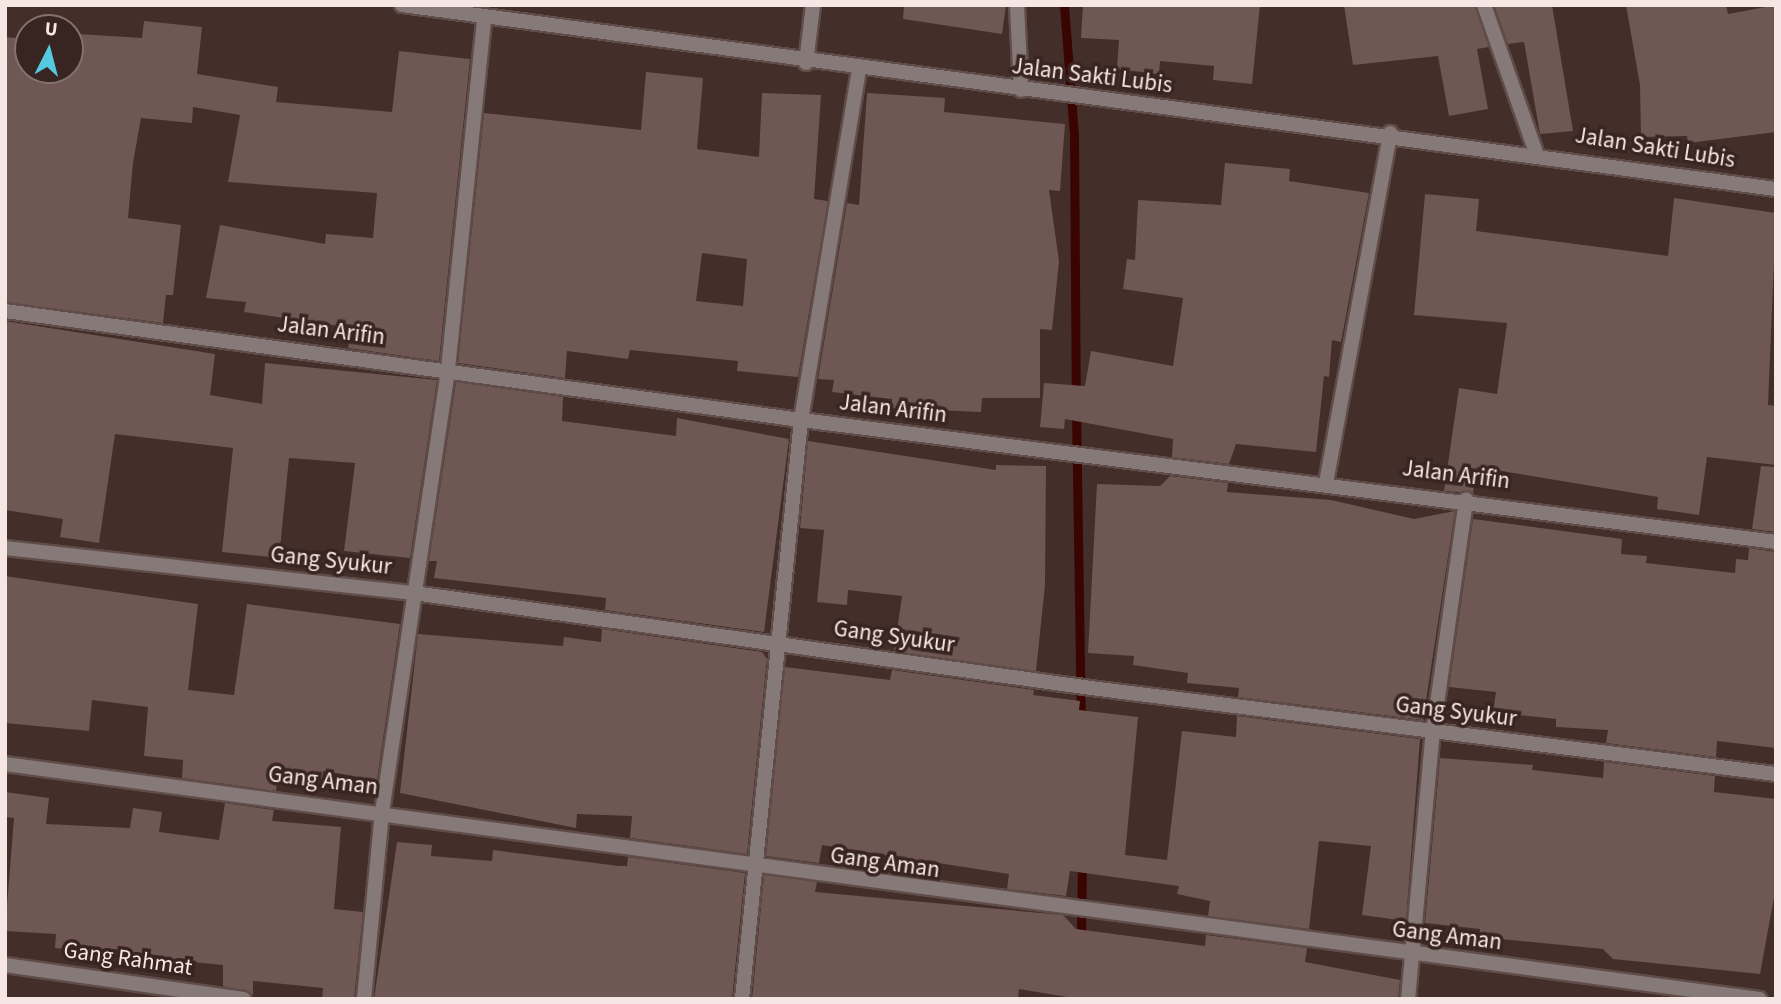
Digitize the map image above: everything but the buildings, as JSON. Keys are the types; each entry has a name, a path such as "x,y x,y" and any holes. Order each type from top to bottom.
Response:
{"street":[{"name":"Jalan Sakti Lubis","path":"402,5 806,63 1096,100 1390,133 1776,189"},
{"path":"806,63 813,5"},
{"path":"1017,5 1027,90"},
{"path":"1484,5 1536,153"},
{"path":"364,999 382,812 448,369 484,18"},
{"path":"742,999 783,644 801,420 859,69"},
{"path":"1326,483 1390,133"},
{"name":"Jalan Arifin","path":"5,311 448,369 801,420 1466,499 1776,542"},
{"path":"1408,999 1433,732 1466,499"},
{"name":"Gang Syukur","path":"5,548 414,593 1091,688 1776,775"},
{"name":"Gang Aman","path":"5,764 382,812 758,869 1053,909 1759,999"},
{"name":"Gang Rahmat","path":"5,965 244,999"}],"waterway":[{"path":"1064,5 1074,134 1076,395"},
{"path":"1076,409 1081,721"},
{"path":"1081,941 1082,861"}]}
